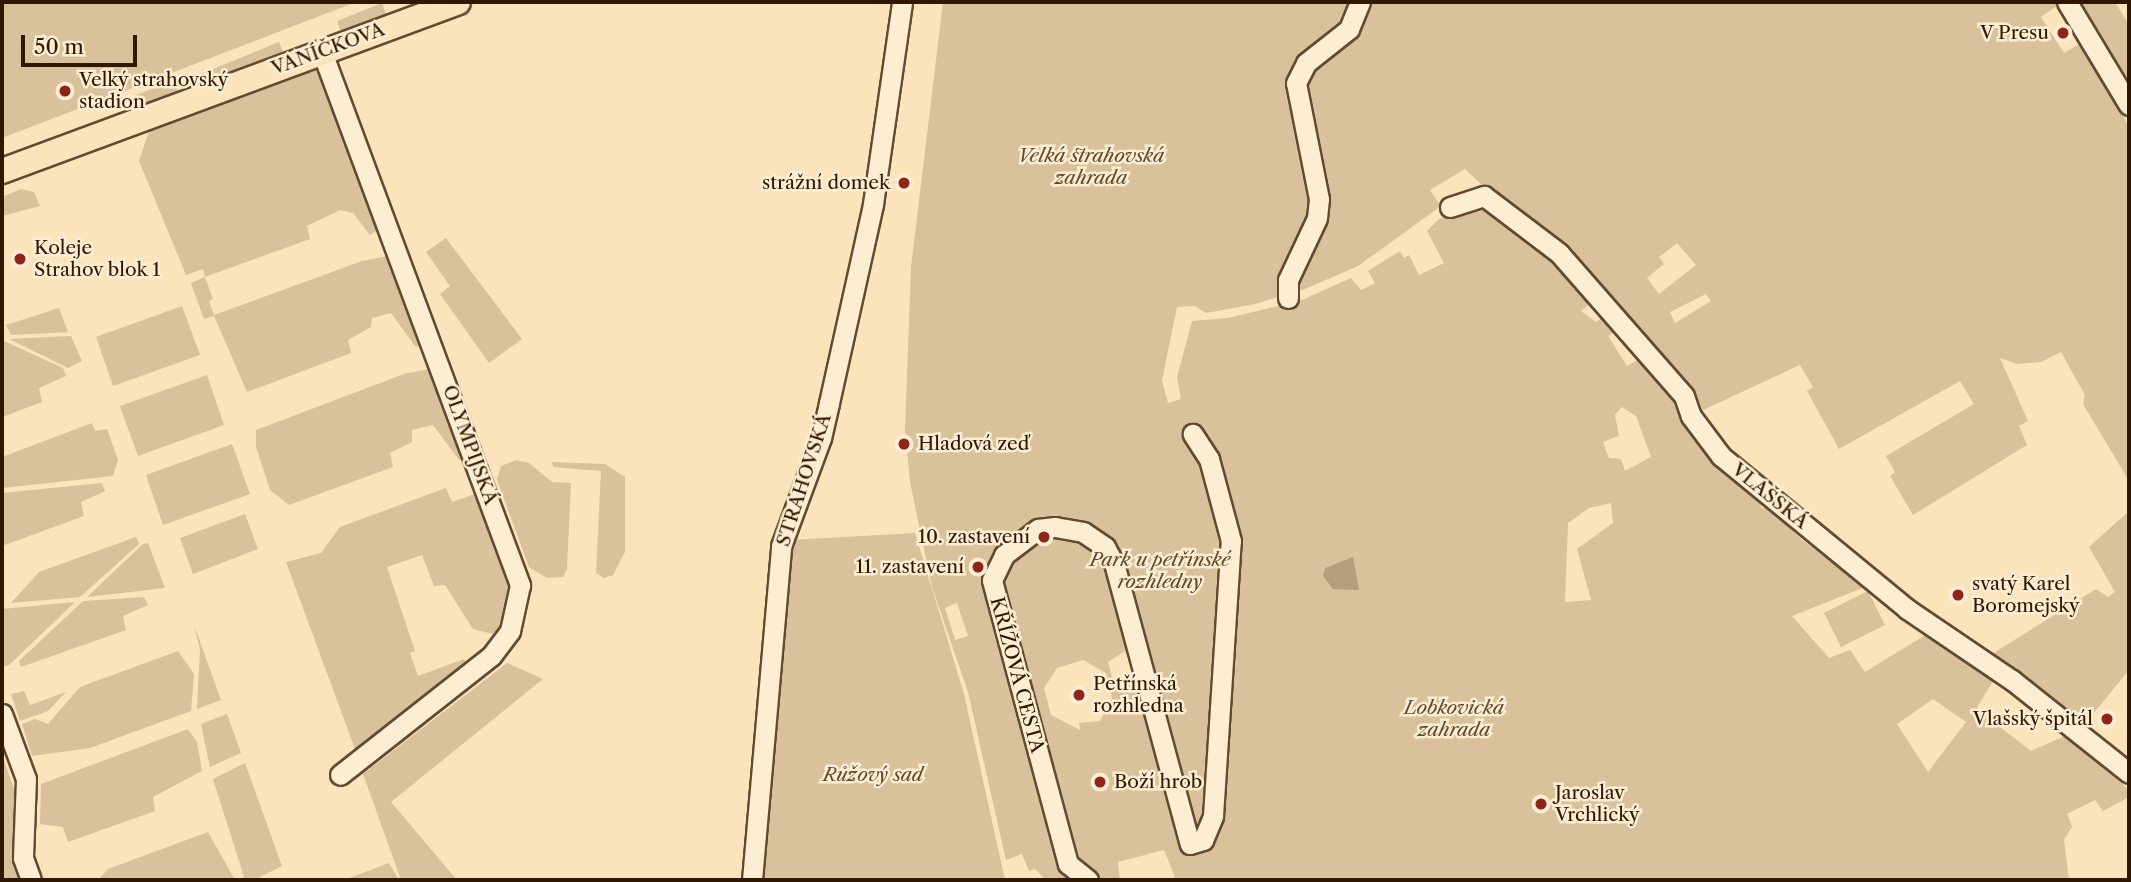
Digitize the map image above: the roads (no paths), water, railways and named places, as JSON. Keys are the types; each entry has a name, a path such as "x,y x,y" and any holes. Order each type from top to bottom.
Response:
{"main road":[{"name":"VANÍČKOVA","path":"2,171 458,2"}],"street":[{"name":"STRAHOVSKÁ","path":"752,880 780,546 827,414 873,204 902,2"},
{"path":"1288,298 1288,280 1319,209 1296,83 1306,63 1349,29 1360,2"},
{"path":"2067,2 2129,105"},
{"name":"OLYMPIJSKÁ","path":"322,52 520,585 510,631 491,656 340,775"},
{"name":"VLAŠSKÁ","path":"1450,207 1484,196 1559,253 1684,396 1691,415 1721,456 1907,609 2012,680 2129,774"},
{"name":"KŘÍŽOVÁ CESTA","path":"1088,880 1068,864 992,580 1004,555 1028,535 1055,527 1091,535 1111,555 1190,844 1207,836 1213,816 1231,541 1209,459 1193,434"},
{"path":"2,714 26,779 23,858 31,880"}],"place":[{"name":"V Presu","path":"2063,33"},
{"name":"Velký strahovský stadion","path":"65,91"},
{"name":"strážní domek","path":"904,183"},
{"name":"Koleje Strahov blok 1","path":"20,259"},
{"name":"Hladová zeď","path":"904,444"},
{"name":"10. zastavení","path":"1044,537"},
{"name":"11. zastavení","path":"978,567"},
{"name":"svatý Karel Boromejský","path":"1958,595"},
{"name":"Petřínská rozhledna","path":"1079,695"},
{"name":"Vlašský špitál","path":"2107,719"},
{"name":"Boží hrob","path":"1100,782"},
{"name":"Jaroslav Vrchlický","path":"1541,804"}],"park label":[{"name":"Velká strahovská zahrada","path":"1091,167"},
{"name":"Park u petřínské rozhledny","path":"1160,571"},
{"name":"Lobkovická zahrada","path":"1454,719"},
{"name":"Růžový sad","path":"873,775"}]}
